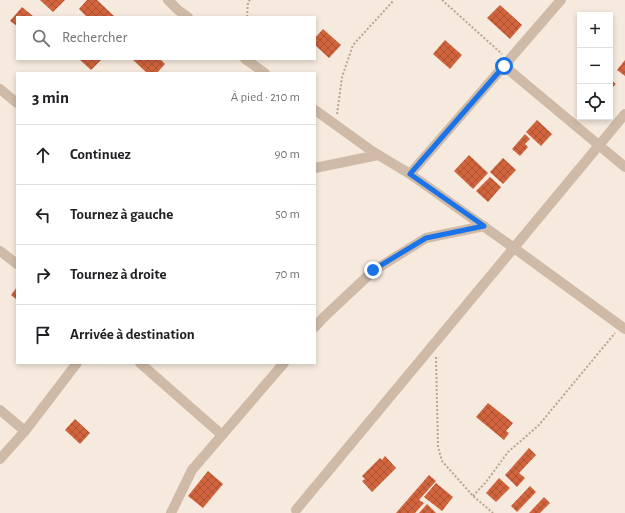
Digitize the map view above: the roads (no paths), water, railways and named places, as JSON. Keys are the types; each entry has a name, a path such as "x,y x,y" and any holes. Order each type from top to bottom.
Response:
{"street":[{"path":"168,0 187,16"},
{"path":"410,174 561,0"},
{"path":"247,60 264,72"},
{"path":"506,63 599,146 625,167"},
{"path":"0,89 16,102"},
{"path":"316,111 378,155 410,174 484,226 623,327"},
{"path":"296,510 625,114"},
{"path":"316,168 378,155"},
{"path":"316,327 323,318 373,270 426,238 484,226"},
{"path":"0,251 16,263"},
{"path":"0,459 25,431 76,364"},
{"path":"141,364 222,435"},
{"path":"171,513 192,470 283,364"},
{"path":"0,410 25,431"}]}
